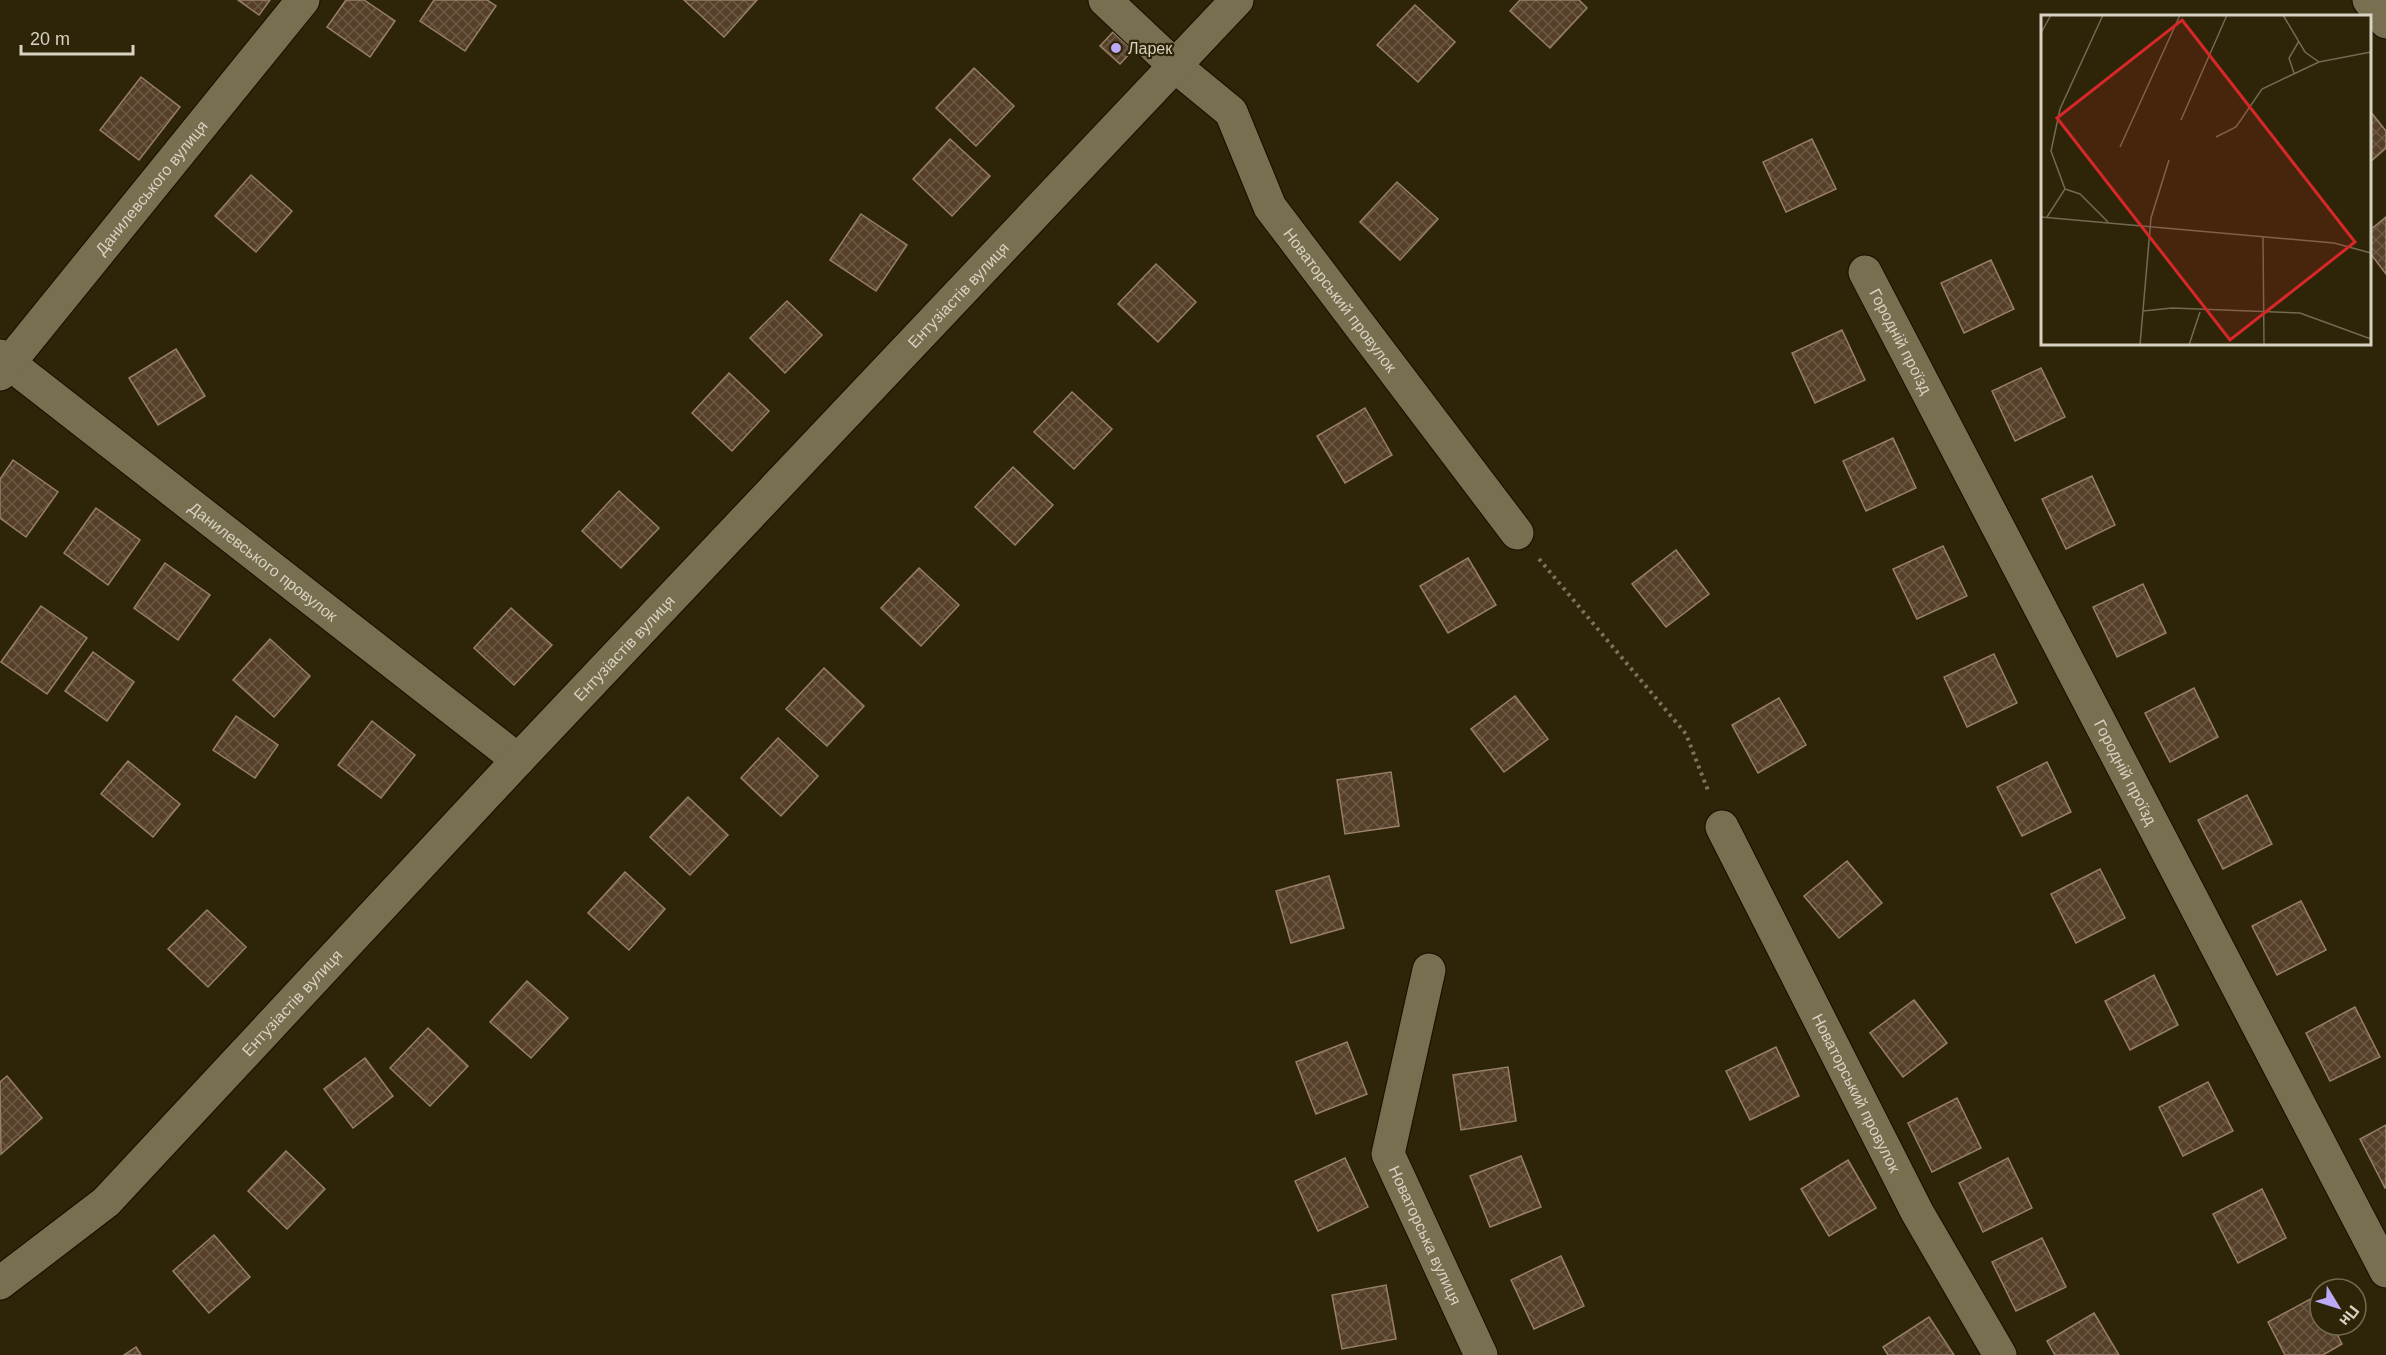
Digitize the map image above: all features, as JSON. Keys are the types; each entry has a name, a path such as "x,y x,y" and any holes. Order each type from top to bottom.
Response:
{"street":[{"name":"Данилевського вулиця","path":"3,365 303,0"},
{"name":"Новаторський провулок","path":"1105,0 1175,66 1231,112 1270,207 1517,533"},
{"name":"Ентузіастів вулиця","path":"0,1283 106,1202 518,760 1237,0"},
{"path":"2368,0 2386,22"},
{"name":"Городній проїзд","path":"1865,272 2386,1271"},
{"name":"Данилевського провулок","path":"3,365 518,760"},
{"name":"Новаторський провулок","path":"1722,826 1917,1212 2000,1355"},
{"name":"Новаторська вулиця","path":"1429,970 1388,1154 1481,1355"}],"path":[{"path":"1517,533 1686,734 1722,826"}],"building":[{"path":"238,0 270,0 259,15"},
{"path":"346,0 364,0 395,21 370,57 327,27"},
{"path":"434,0 487,0 496,6 465,51 420,21"},
{"path":"684,0 757,0 724,37"},
{"path":"1520,0 1579,0 1587,8 1550,48 1510,11"},
{"path":"1415,5 1455,42 1418,82 1377,45"},
{"name":"Ларек","path":"1113,32 1133,50 1120,64 1100,46"},
{"path":"974,68 1014,106 976,146 936,108"},
{"path":"141,77 180,107 139,160 100,130"},
{"path":"2371,112 2386,131 2386,148 2371,161"},
{"path":"950,139 990,176 952,216 913,179"},
{"path":"1812,139 1836,189 1786,212 1763,162"},
{"path":"251,175 292,211 256,252 215,216"},
{"path":"1397,182 1438,219 1400,260 1360,222"},
{"path":"861,214 907,245 876,291 830,260"},
{"path":"2386,217 2386,274 2371,254 2371,229"},
{"path":"1991,260 2014,309 1964,333 1941,283"},
{"path":"1156,264 1196,302 1158,342 1118,304"},
{"path":"787,301 822,335 785,373 750,338"},
{"path":"1842,330 1865,380 1815,403 1792,353"},
{"path":"176,349 205,396 158,425 129,378"},
{"path":"2041,368 2065,417 2015,441 1992,391"},
{"path":"729,373 769,411 732,451 692,413"},
{"path":"1072,392 1112,429 1074,469 1034,432"},
{"path":"1365,408 1392,455 1345,483 1317,436"},
{"path":"1893,438 1916,488 1866,511 1843,461"},
{"path":"13,460 58,492 26,537 0,518 0,479"},
{"path":"1013,467 1053,505 1015,545 975,507"},
{"path":"2092,476 2115,525 2066,549 2042,499"},
{"path":"619,491 659,528 621,568 582,531"},
{"path":"96,508 140,540 108,585 64,553"},
{"path":"1943,546 1967,596 1917,619 1893,569"},
{"path":"1676,550 1709,594 1666,627 1632,584"},
{"path":"1468,558 1496,605 1448,633 1420,586"},
{"path":"165,563 210,595 178,640 134,608"},
{"path":"919,568 959,605 921,646 881,608"},
{"path":"2143,584 2166,633 2117,657 2093,607"},
{"path":"41,606 87,638 47,694 1,662"},
{"path":"511,608 552,645 514,685 474,648"},
{"path":"270,639 310,676 274,717 233,680"},
{"path":"93,652 134,682 107,721 65,691"},
{"path":"1994,654 2017,703 1967,727 1944,677"},
{"path":"824,668 864,706 827,746 786,709"},
{"path":"2194,688 2218,737 2170,762 2145,713"},
{"path":"1515,696 1548,739 1504,772 1471,729"},
{"path":"1779,698 1806,745 1758,773 1732,725"},
{"path":"236,716 278,745 255,778 213,750"},
{"path":"372,721 415,755 381,798 338,765"},
{"path":"778,738 818,776 781,816 741,778"},
{"path":"128,761 180,804 153,837 101,794"},
{"path":"2047,762 2071,812 2022,836 1997,787"},
{"path":"1391,772 1399,826 1345,834 1337,780"},
{"path":"2247,795 2272,844 2223,869 2198,820"},
{"path":"688,797 728,835 690,875 650,837"},
{"path":"1847,861 1882,903 1839,938 1804,896"},
{"path":"2100,869 2125,918 2076,943 2051,894"},
{"path":"625,872 665,909 629,950 588,913"},
{"path":"1329,876 1344,928 1291,943 1276,891"},
{"path":"2301,901 2326,950 2277,975 2252,926"},
{"path":"207,910 246,947 208,987 168,949"},
{"path":"2154,975 2178,1025 2130,1050 2105,1001"},
{"path":"527,981 568,1018 531,1058 490,1022"},
{"path":"1914,1000 1947,1043 1903,1077 1870,1033"},
{"path":"2355,1007 2380,1057 2330,1081 2306,1033"},
{"path":"428,1028 468,1066 430,1106 390,1068"},
{"path":"1347,1042 1367,1094 1316,1114 1296,1062"},
{"path":"1776,1047 1799,1096 1750,1120 1726,1071"},
{"path":"365,1058 393,1096 353,1128 324,1089"},
{"path":"1508,1067 1516,1121 1461,1130 1453,1075"},
{"path":"7,1076 42,1118 1,1154 0,1082"},
{"path":"2208,1082 2233,1131 2183,1156 2159,1107"},
{"path":"1957,1098 1981,1148 1932,1172 1908,1123"},
{"path":"2386,1125 2386,1187 2385,1188 2360,1139"},
{"path":"286,1151 325,1189 287,1229 248,1191"},
{"path":"1521,1156 1541,1207 1490,1227 1470,1176"},
{"path":"1345,1158 1368,1207 1318,1231 1295,1181"},
{"path":"2008,1158 2032,1208 1983,1232 1959,1183"},
{"path":"1848,1160 1876,1208 1829,1236 1801,1189"},
{"path":"2262,1189 2286,1238 2238,1263 2213,1214"},
{"path":"214,1235 250,1277 209,1313 173,1271"},
{"path":"2042,1238 2066,1287 2016,1311 1992,1262"},
{"path":"1561,1256 1584,1306 1534,1329 1511,1280"},
{"path":"1386,1285 1396,1339 1342,1349 1332,1295"},
{"path":"2308,1300 2308,1337 2338,1337 2342,1344 2323,1355 2285,1355 2268,1322"},
{"path":"2094,1313 2119,1355 2055,1355 2047,1341"},
{"path":"1929,1317 1954,1355 1888,1355 1883,1347"},
{"path":"136,1347 141,1355 124,1355"}],"place":[{"name":"Ларек","path":"1116,48"}]}
